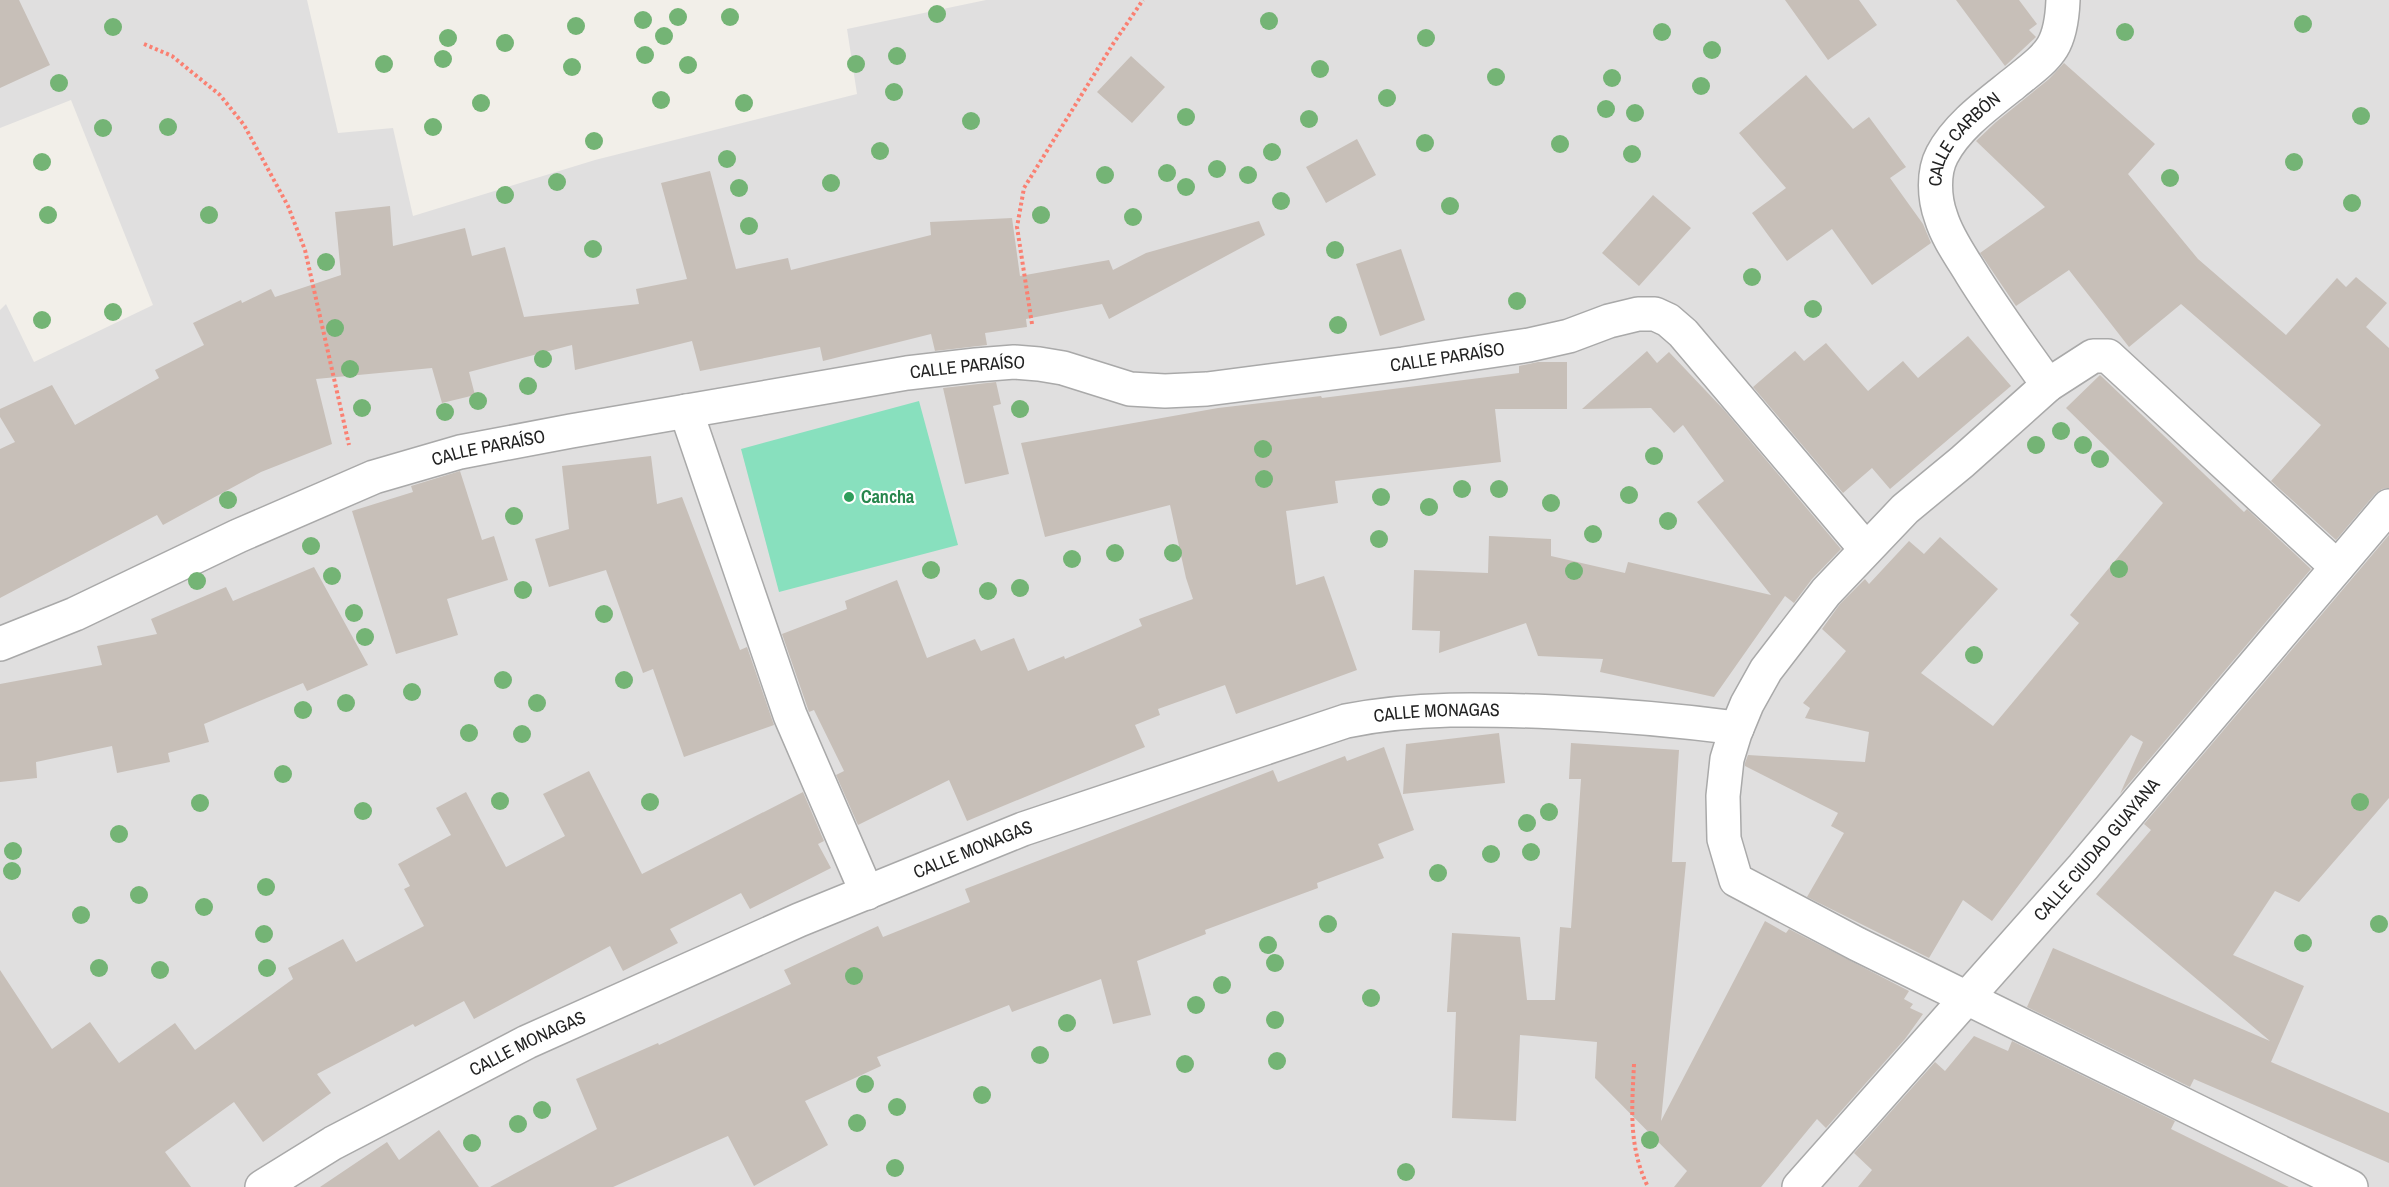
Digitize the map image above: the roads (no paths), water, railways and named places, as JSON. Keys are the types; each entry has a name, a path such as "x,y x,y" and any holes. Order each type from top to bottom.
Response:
{"street":[{"name":"CALLE CARBÓN","path":"2048,385 1988,301 1954,247 1940,217 1936,178 1941,156 1954,136 1988,104 2035,67 2055,45 2061,28 2063,0"},
{"name":"CALLE PARAÍSO","path":"0,644 75,614 248,531 374,477 460,452 907,373 1014,362 1063,368 1130,389 1165,391 1207,389 1404,364 1529,345 1569,336 1609,321 1638,314 1655,314 1668,320 1683,333 1865,548"},
{"path":"2337,567 2108,356 2093,356 2048,385 1962,462 1905,508 1826,592 1766,670 1737,728 1726,759 1723,796 1724,839 1736,880 1857,944 2351,1187"},
{"path":"686,411 790,715 867,893"},
{"name":"CALLE CIUDAD GUAYANA","path":"1799,1187 2083,867 2389,506"},
{"name":"CALLE MONAGAS","path":"262,1187 333,1143 527,1042 799,920 1023,829 1346,721 1381,714 1469,709 1673,720 1737,728"}],"place":[{"name":"Cancha","path":"849,497"}]}
